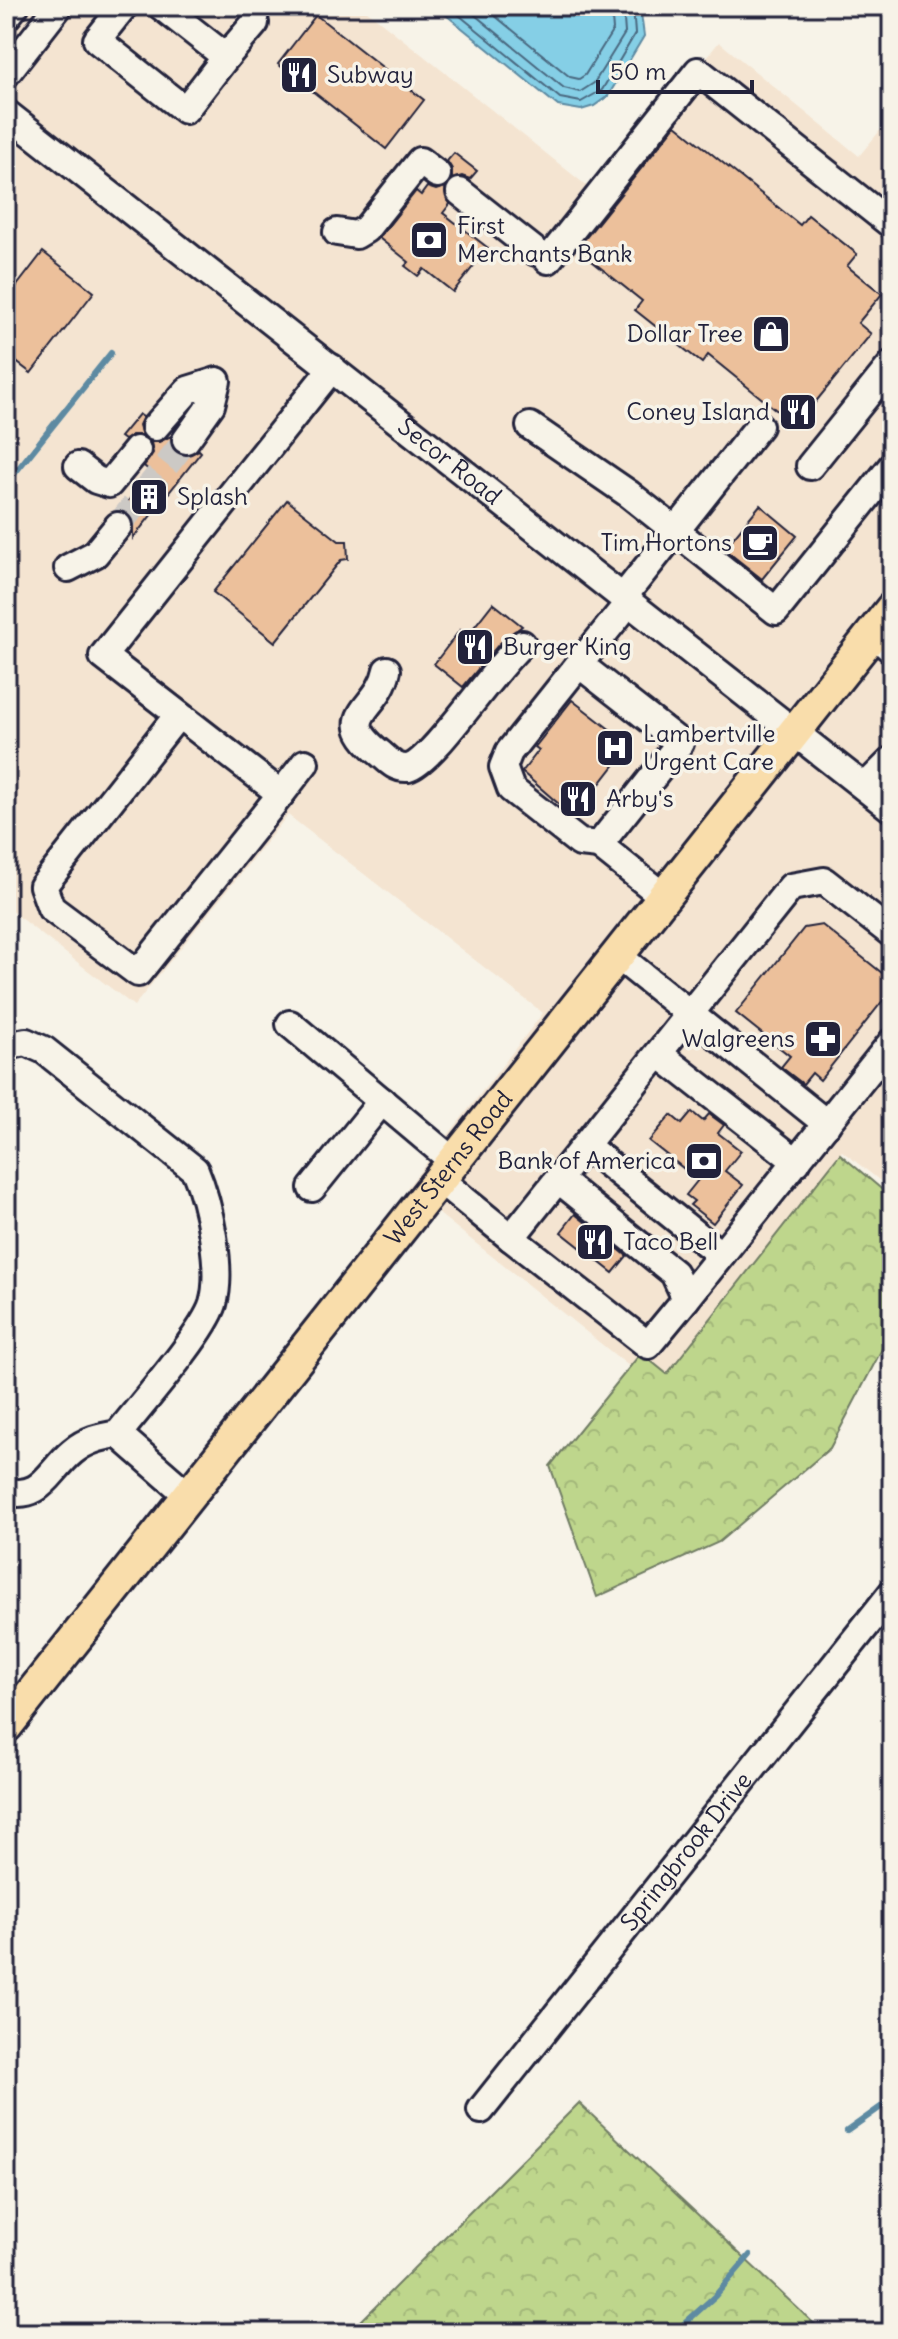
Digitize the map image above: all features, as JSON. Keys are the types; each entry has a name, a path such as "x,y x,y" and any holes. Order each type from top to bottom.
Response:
{"main road":[{"name":"West Sterns Road","path":"6,1726 795,732 886,631"}],"street":[{"path":"6,17 15,6"},
{"path":"6,74 59,6"},
{"path":"124,6 97,40 185,110 255,23"},
{"path":"161,6 226,57"},
{"path":"460,192 542,256 698,71 892,225"},
{"name":"Secor Road","path":"6,113 892,809"},
{"path":"337,232 356,235 366,229 420,161 437,174"},
{"path":"810,466 892,364"},
{"path":"281,794 103,656 332,368"},
{"path":"155,427 188,390 217,381 211,405 186,440"},
{"path":"530,426 617,485 776,611 892,466"},
{"path":"664,897 599,845 580,843 511,789 503,767 509,752 759,426"},
{"path":"78,466 96,480 109,484 137,450"},
{"path":"68,568 95,554 118,526"},
{"path":"387,670 384,684 359,715 357,728 362,739 395,765 408,768 426,756 504,659 522,644"},
{"path":"579,664 680,743 599,845"},
{"path":"178,715 43,886 51,908 138,973 305,763"},
{"path":"865,787 892,760"},
{"path":"511,1238 791,887 824,881 892,934"},
{"path":"618,956 696,1008 833,1117"},
{"path":"290,1024 382,1101 511,1238 648,1345 892,1042"},
{"path":"6,1046 26,1042 44,1050 195,1170 203,1190 217,1275 212,1306 118,1434 93,1438 70,1453 41,1487 20,1495 6,1491"},
{"path":"659,1054 797,1162"},
{"path":"312,1188 382,1101"},
{"path":"586,1146 721,1255"},
{"path":"559,1180 674,1273 686,1299"},
{"path":"118,1434 188,1495"},
{"name":"Springbrook Drive","path":"481,2110 892,1593"}],"shaded area":[{"path":"6,6 361,6 597,194 719,42 859,156 892,116 892,1190 842,1151 667,1375 641,1353 630,1367 407,1188 543,1013 288,815 134,1006 6,907"}],"green space":[{"path":"840,1154 892,1198 892,1330 830,1448 719,1542 597,1597 550,1466 641,1353 667,1374"},
{"path":"579,2103 824,2333 349,2333"}],"water":[{"path":"435,6 640,6 644,36 608,96 594,106 581,110 558,106"}],"building":[{"path":"316,15 424,100 386,149 278,64"},
{"path":"676,125 800,225 808,215 857,254 847,266 882,294 858,323 871,334 796,426 708,355 702,363 635,310 642,301 577,249"},
{"path":"454,153 477,171 470,179 462,176 452,179 452,169 447,161"},
{"name":"First Merchants Bank","path":"427,187 436,190 445,187 450,204 443,213 488,248 453,292 424,269 418,276 405,266 409,262 379,238 416,191 421,195"},
{"path":"43,252 94,292 31,373 6,354 6,300"},
{"path":"139,414 143,417 139,425 142,435 132,435 124,440 120,437"},
{"name":"Splash","path":"171,436 171,446 177,453 185,456 199,450 201,452 133,538 133,520 121,510 151,472 144,466 153,453 151,442"},
{"path":"287,500 339,541 347,541 348,559 341,560 275,642 213,592"},
{"name":"Tim Hortons","path":"760,505 797,536 762,579 724,549"},
{"name":"Burger King","path":"493,603 522,626 499,644 463,687 434,664 460,630 467,636"},
{"path":"572,700 630,745 574,817 522,772 539,750 535,747"},
{"name":"Walgreens","path":"822,925 892,981 892,989 820,1080 812,1073 803,1084 781,1067 790,1056 736,1013 804,928"},
{"name":"Bank of America","path":"692,1112 703,1121 709,1114 724,1125 718,1133 741,1151 725,1171 743,1185 713,1223 690,1205 694,1201 686,1195 698,1180 649,1141 671,1115 682,1124"},
{"name":"Taco Bell","path":"575,1214 627,1256 613,1273 561,1232"}],"waterway":[{"path":"6,484 111,353"},
{"path":"847,2131 892,2099"},
{"path":"674,2333 715,2296 750,2255"}],"tunnel":[{"path":"118,526 186,440"}],"place":[{"name":"Subway","path":"299,75"},
{"name":"First Merchants Bank","path":"429,240"},
{"name":"Dollar Tree","path":"771,334"},
{"name":"Coney Island","path":"798,412"},
{"name":"Splash","path":"149,497"},
{"name":"Tim Hortons","path":"760,543"},
{"name":"Burger King","path":"475,647"},
{"name":"Lambertville Urgent Care","path":"615,748"},
{"name":"Arby's","path":"578,799"},
{"name":"Walgreens","path":"823,1039"},
{"name":"Bank of America","path":"704,1161"},
{"name":"Taco Bell","path":"595,1242"}]}
